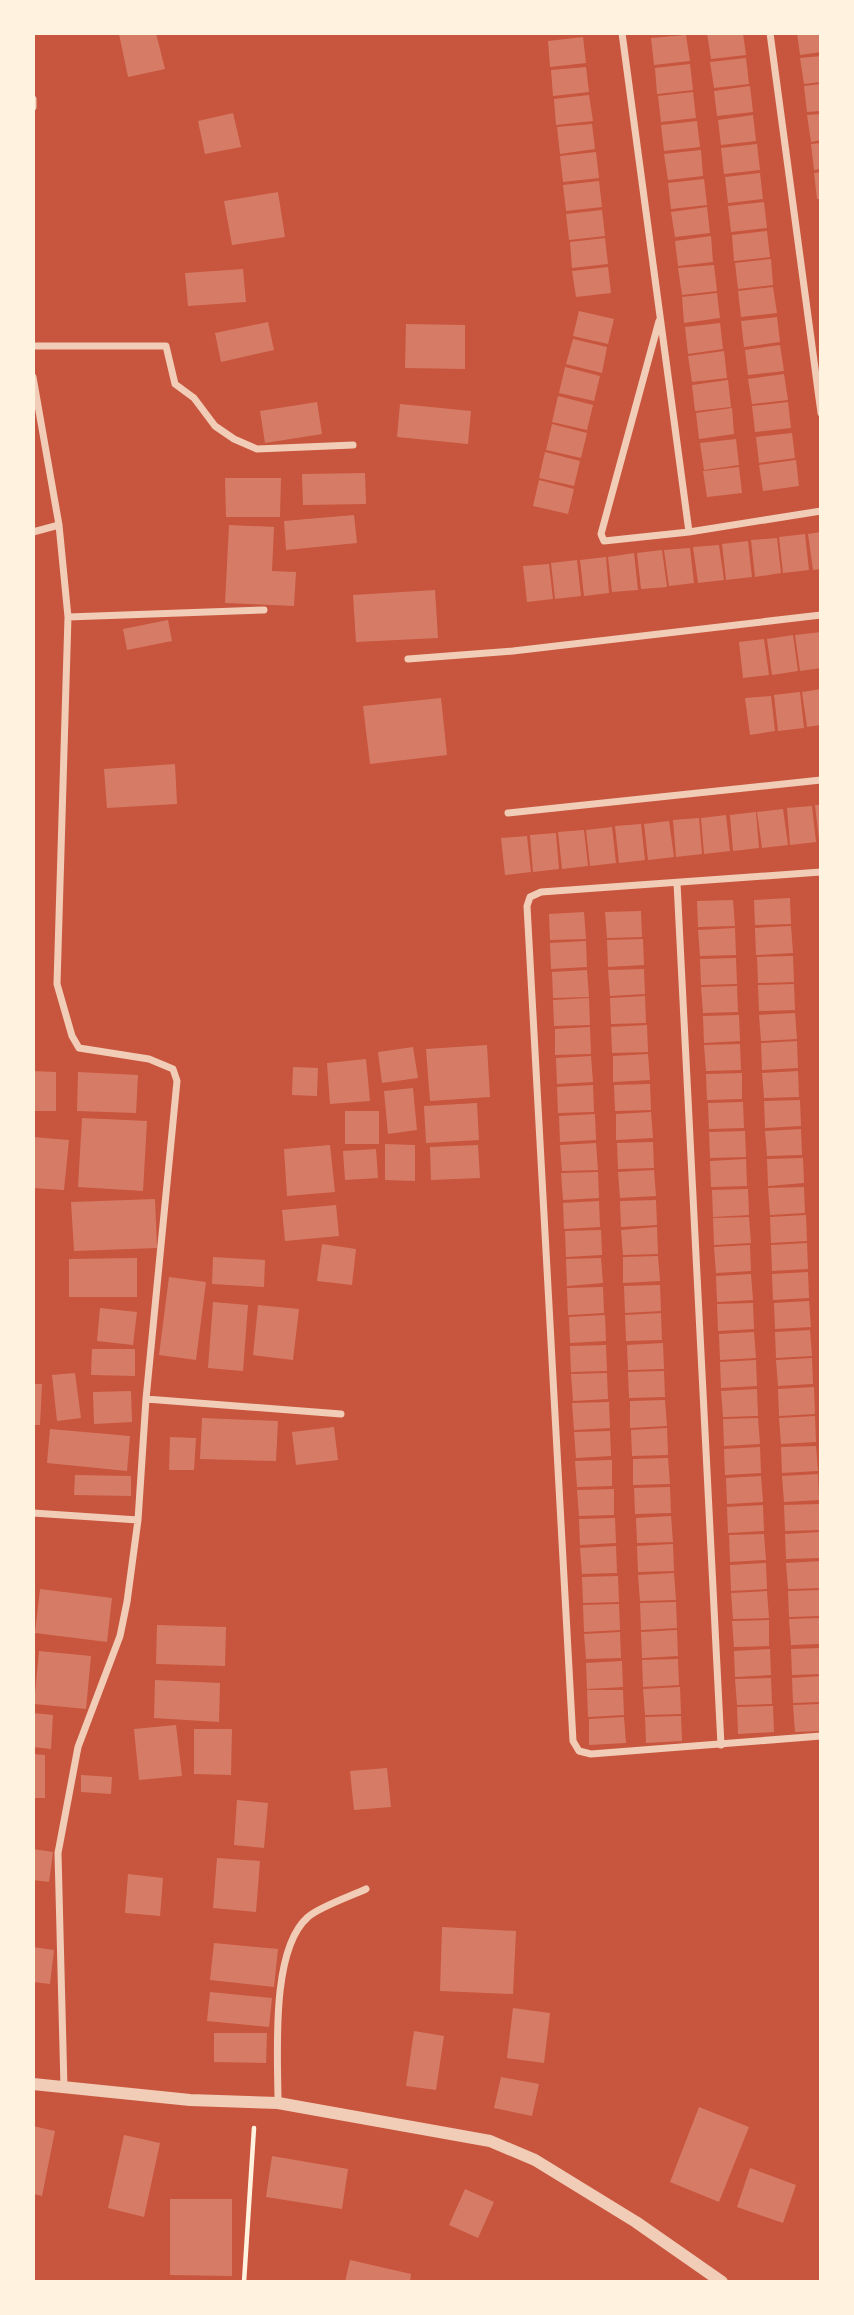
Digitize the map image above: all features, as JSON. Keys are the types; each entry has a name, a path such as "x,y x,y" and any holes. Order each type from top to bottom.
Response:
{"street":[{"path":"622,33 689,532"},
{"path":"770,33 821,413"},
{"path":"33,99 33,107"},
{"path":"660,318 601,534 604,541 689,532 821,511"},
{"path":"33,346 166,346 175,384 194,398 215,426 234,439 257,449 353,445"},
{"path":"33,377 59,526 68,617 57,984 72,1036 79,1048 149,1059 173,1069 177,1081 146,1399 138,1520 120,1636 78,1748 58,1853 64,2088"},
{"path":"33,532 59,526"},
{"path":"68,617 264,610"},
{"path":"408,659 513,651 821,615"},
{"path":"508,813 821,780"},
{"path":"821,872 541,892 530,897 527,906 573,1741 579,1751 591,1754 821,1736"},
{"path":"677,883 721,1745"},
{"path":"146,1399 341,1414"},
{"path":"33,1513 138,1520"},
{"path":"278,2103 278,1999 292,1937 308,1916 366,1889"},
{"path":"33,2084 190,2100 278,2103 489,2141 535,2160 636,2222 722,2282"}],"path":[{"path":"244,2282 256,2103"}],"building":[{"path":"156,33 165,69 128,77 119,34"},
{"path":"707,33 743,33 746,55 711,59"},
{"path":"797,33 821,33 821,52 800,55"},
{"path":"686,35 690,61 654,65 651,38"},
{"path":"583,37 586,63 550,67 548,41"},
{"path":"821,56 821,82 804,84 800,58"},
{"path":"746,58 749,84 714,88 710,62"},
{"path":"690,64 693,90 657,94 655,68"},
{"path":"586,67 589,92 553,96 551,70"},
{"path":"821,84 821,111 807,112 804,86"},
{"path":"750,86 753,112 717,116 714,91"},
{"path":"693,92 696,118 661,122 658,96"},
{"path":"589,95 593,121 556,125 554,99"},
{"path":"233,113 241,147 205,154 198,121"},
{"path":"821,114 821,140 811,142 807,115"},
{"path":"753,115 756,141 721,145 718,120"},
{"path":"697,121 700,147 664,151 661,125"},
{"path":"592,124 595,149 560,154 557,127"},
{"path":"821,143 821,169 814,170 811,144"},
{"path":"757,144 760,170 724,174 721,148"},
{"path":"701,150 703,176 668,180 664,154"},
{"path":"596,152 599,178 563,182 560,156"},
{"path":"821,172 821,199 817,199 814,173"},
{"path":"760,173 763,199 728,203 725,177"},
{"path":"704,179 707,205 671,209 668,183"},
{"path":"599,181 602,207 566,211 563,185"},
{"path":"278,192 285,237 232,245 224,201"},
{"path":"764,202 767,228 731,232 728,206"},
{"path":"707,207 710,233 675,237 671,212"},
{"path":"602,210 605,236 569,240 566,214"},
{"path":"767,231 770,257 734,261 732,235"},
{"path":"711,236 713,262 678,266 675,241"},
{"path":"605,238 608,264 572,268 570,242"},
{"path":"771,259 773,285 738,289 735,263"},
{"path":"714,265 717,291 682,295 678,268"},
{"path":"608,267 611,293 576,297 572,271"},
{"path":"243,269 246,302 188,306 185,273"},
{"path":"773,287 777,313 741,317 738,291"},
{"path":"717,293 720,318 684,323 682,297"},
{"path":"579,311 614,319 608,344 573,336"},
{"path":"777,317 780,342 744,347 741,321"},
{"path":"268,322 274,350 221,362 215,333"},
{"path":"720,323 723,349 688,354 685,327"},
{"path":"406,324 465,325 465,369 405,368"},
{"path":"573,339 607,347 602,373 566,364"},
{"path":"780,345 784,371 748,375 745,350"},
{"path":"724,351 727,378 692,382 688,356"},
{"path":"565,367 600,376 594,401 559,393"},
{"path":"784,374 788,400 752,404 748,379"},
{"path":"728,380 731,407 695,411 692,385"},
{"path":"558,396 593,405 587,430 552,422"},
{"path":"317,402 322,434 265,443 260,411"},
{"path":"788,402 791,428 755,432 752,406"},
{"path":"400,404 471,411 468,444 397,437"},
{"path":"732,408 734,434 699,439 696,413"},
{"path":"552,424 587,433 581,458 546,450"},
{"path":"792,433 795,458 759,463 756,437"},
{"path":"736,439 739,465 704,470 700,443"},
{"path":"545,452 580,461 574,486 539,478"},
{"path":"796,460 799,486 763,491 759,465"},
{"path":"739,467 742,493 707,497 703,471"},
{"path":"365,473 366,504 303,505 302,474"},
{"path":"225,478 281,478 280,517 226,517"},
{"path":"539,480 574,489 568,514 533,506"},
{"path":"354,515 357,543 286,550 284,521"},
{"path":"229,525 274,527 272,571 296,572 294,606 225,603"},
{"path":"821,532 821,569 813,570 808,534"},
{"path":"805,534 809,570 783,573 779,537"},
{"path":"777,538 781,573 755,577 751,540"},
{"path":"748,541 752,577 726,580 722,544"},
{"path":"719,545 724,580 698,583 693,547"},
{"path":"690,548 694,583 669,586 664,550"},
{"path":"662,550 667,587 641,589 637,553"},
{"path":"634,553 638,590 612,592 608,557"},
{"path":"606,557 609,593 584,596 580,560"},
{"path":"577,560 581,596 555,599 551,563"},
{"path":"549,564 553,599 527,602 523,566"},
{"path":"435,590 438,638 356,642 353,595"},
{"path":"168,620 172,641 127,650 123,629"},
{"path":"821,632 821,668 800,671 795,635"},
{"path":"793,635 798,671 772,675 767,639"},
{"path":"764,639 769,675 743,678 739,642"},
{"path":"821,689 821,725 807,727 802,692"},
{"path":"800,692 804,728 778,731 774,695"},
{"path":"771,696 775,731 750,735 745,698"},
{"path":"441,698 447,755 370,764 363,706"},
{"path":"175,764 177,804 107,808 104,769"},
{"path":"815,805 821,805 819,840"},
{"path":"812,806 816,842 790,845 787,808"},
{"path":"783,809 788,845 762,848 757,812"},
{"path":"756,812 759,848 733,851 730,815"},
{"path":"726,815 730,851 704,854 701,818"},
{"path":"699,818 702,854 676,857 673,820"},
{"path":"669,821 674,857 648,860 644,824"},
{"path":"641,824 645,860 619,863 615,826"},
{"path":"612,827 616,863 590,866 586,830"},
{"path":"584,830 588,866 562,869 558,832"},
{"path":"556,833 559,869 533,872 530,835"},
{"path":"527,836 531,872 505,875 501,838"},
{"path":"790,898 791,924 755,925 754,900"},
{"path":"733,900 735,926 698,927 697,901"},
{"path":"641,911 642,937 607,938 605,912"},
{"path":"584,912 586,939 550,940 549,914"},
{"path":"791,926 793,953 756,955 755,928"},
{"path":"735,928 736,955 700,956 698,930"},
{"path":"643,939 644,965 608,967 607,940"},
{"path":"586,941 587,967 551,969 550,943"},
{"path":"793,956 794,982 758,983 757,957"},
{"path":"736,958 737,984 701,985 700,959"},
{"path":"644,969 645,994 610,996 608,970"},
{"path":"587,970 589,997 553,998 552,972"},
{"path":"794,984 795,1010 759,1011 758,985"},
{"path":"737,986 738,1012 703,1013 701,987"},
{"path":"645,996 646,1023 611,1024 610,998"},
{"path":"589,998 590,1025 554,1026 553,1000"},
{"path":"795,1013 797,1039 761,1041 759,1015"},
{"path":"739,1015 740,1041 704,1043 703,1016"},
{"path":"647,1025 648,1052 612,1053 611,1027"},
{"path":"590,1027 591,1054 555,1055 555,1029"},
{"path":"797,1041 798,1068 762,1070 761,1043"},
{"path":"740,1044 741,1070 706,1071 704,1045"},
{"path":"487,1045 490,1097 430,1101 426,1049"},
{"path":"413,1047 418,1078 382,1083 378,1052"},
{"path":"648,1054 650,1080 613,1082 613,1056"},
{"path":"591,1056 593,1082 557,1084 556,1058"},
{"path":"366,1059 370,1101 330,1104 327,1063"},
{"path":"293,1067 318,1068 317,1096 292,1095"},
{"path":"33,1071 56,1072 56,1111 33,1111"},
{"path":"798,1071 799,1097 764,1098 762,1073"},
{"path":"78,1072 138,1075 136,1113 77,1111"},
{"path":"742,1073 742,1099 707,1100 706,1074"},
{"path":"650,1084 651,1110 615,1111 614,1085"},
{"path":"593,1085 594,1112 558,1113 557,1087"},
{"path":"413,1088 417,1130 388,1134 384,1091"},
{"path":"800,1100 801,1126 765,1128 764,1101"},
{"path":"743,1102 744,1128 709,1129 708,1103"},
{"path":"477,1103 479,1140 426,1143 424,1106"},
{"path":"345,1111 379,1111 379,1144 345,1144"},
{"path":"651,1112 653,1138 616,1140 616,1114"},
{"path":"595,1114 596,1140 560,1142 559,1116"},
{"path":"82,1118 147,1121 143,1191 78,1187"},
{"path":"801,1129 802,1155 767,1156 765,1131"},
{"path":"745,1131 746,1157 710,1158 709,1132"},
{"path":"33,1137 69,1140 64,1190 33,1188"},
{"path":"653,1142 654,1168 618,1169 617,1143"},
{"path":"596,1143 598,1170 562,1171 560,1145"},
{"path":"385,1144 415,1145 415,1181 385,1180"},
{"path":"330,1145 335,1192 287,1196 284,1149"},
{"path":"478,1145 480,1178 431,1180 430,1147"},
{"path":"376,1149 378,1178 345,1180 343,1151"},
{"path":"803,1158 804,1183 768,1186 767,1159"},
{"path":"746,1159 747,1186 711,1187 710,1161"},
{"path":"654,1170 656,1196 620,1198 618,1172"},
{"path":"598,1172 599,1198 563,1200 561,1173"},
{"path":"804,1187 805,1213 770,1215 768,1188"},
{"path":"748,1189 749,1215 713,1217 712,1190"},
{"path":"155,1199 157,1248 74,1251 71,1202"},
{"path":"656,1200 657,1225 621,1227 620,1201"},
{"path":"599,1201 600,1227 564,1229 563,1203"},
{"path":"336,1205 339,1236 285,1241 282,1210"},
{"path":"806,1215 807,1241 771,1243 770,1217"},
{"path":"749,1217 751,1243 714,1245 713,1218"},
{"path":"657,1227 658,1254 623,1255 621,1230"},
{"path":"601,1230 602,1255 566,1257 565,1231"},
{"path":"807,1243 808,1269 772,1271 771,1245"},
{"path":"322,1244 356,1249 352,1285 317,1281"},
{"path":"750,1245 751,1271 716,1273 714,1247"},
{"path":"658,1256 660,1281 623,1283 623,1257"},
{"path":"213,1257 265,1260 264,1287 212,1284"},
{"path":"137,1258 137,1297 69,1297 69,1259"},
{"path":"601,1258 603,1283 567,1286 566,1259"},
{"path":"808,1272 809,1298 773,1300 772,1274"},
{"path":"751,1274 753,1300 717,1302 716,1276"},
{"path":"169,1277 206,1282 196,1360 159,1355"},
{"path":"660,1285 661,1311 625,1313 624,1286"},
{"path":"603,1287 604,1313 568,1315 567,1288"},
{"path":"809,1301 811,1327 775,1329 774,1303"},
{"path":"213,1302 248,1305 243,1371 208,1368"},
{"path":"753,1303 754,1329 718,1331 717,1304"},
{"path":"258,1305 299,1309 293,1360 253,1355"},
{"path":"100,1308 137,1312 133,1345 97,1341"},
{"path":"661,1313 662,1340 626,1341 625,1315"},
{"path":"605,1315 606,1341 570,1343 569,1317"},
{"path":"810,1330 812,1356 776,1358 775,1332"},
{"path":"754,1332 756,1358 720,1360 719,1334"},
{"path":"663,1343 664,1369 628,1370 627,1345"},
{"path":"606,1345 607,1371 571,1372 570,1346"},
{"path":"92,1349 135,1349 135,1376 91,1375"},
{"path":"812,1358 813,1384 778,1386 776,1360"},
{"path":"756,1360 757,1386 721,1388 720,1362"},
{"path":"664,1371 665,1397 629,1398 628,1372"},
{"path":"75,1373 81,1418 57,1421 52,1375"},
{"path":"607,1373 608,1399 573,1401 571,1374"},
{"path":"33,1384 42,1384 40,1425 33,1425"},
{"path":"814,1387 815,1414 779,1416 778,1389"},
{"path":"757,1389 758,1416 723,1417 721,1391"},
{"path":"131,1391 132,1422 94,1424 93,1392"},
{"path":"665,1400 667,1426 630,1428 630,1401"},
{"path":"609,1402 610,1428 574,1430 572,1403"},
{"path":"815,1416 816,1442 781,1444 779,1418"},
{"path":"202,1418 278,1421 276,1461 200,1459"},
{"path":"758,1418 760,1444 724,1446 723,1419"},
{"path":"334,1427 338,1460 296,1465 292,1432"},
{"path":"667,1428 668,1455 632,1456 631,1430"},
{"path":"50,1429 130,1436 127,1471 47,1463"},
{"path":"610,1431 611,1456 576,1458 574,1432"},
{"path":"170,1437 196,1438 194,1470 169,1470"},
{"path":"816,1446 818,1471 782,1473 781,1447"},
{"path":"760,1447 761,1473 725,1475 724,1449"},
{"path":"668,1458 670,1484 633,1485 633,1459"},
{"path":"612,1460 612,1486 577,1487 575,1461"},
{"path":"818,1474 819,1500 784,1502 782,1476"},
{"path":"75,1475 131,1476 131,1496 74,1495"},
{"path":"761,1476 763,1502 727,1504 726,1478"},
{"path":"670,1487 671,1513 635,1514 634,1488"},
{"path":"614,1489 614,1515 579,1516 577,1490"},
{"path":"820,1504 821,1530 785,1531 784,1505"},
{"path":"763,1505 764,1531 728,1533 727,1507"},
{"path":"671,1516 673,1542 637,1543 636,1518"},
{"path":"615,1518 616,1543 580,1545 579,1519"},
{"path":"821,1532 821,1558 786,1559 785,1534"},
{"path":"764,1534 766,1560 730,1562 729,1535"},
{"path":"673,1544 674,1571 638,1572 637,1546"},
{"path":"616,1546 617,1573 582,1574 580,1548"},
{"path":"821,1561 821,1588 788,1589 786,1563"},
{"path":"766,1563 767,1589 731,1591 730,1565"},
{"path":"674,1573 676,1600 640,1601 638,1575"},
{"path":"618,1576 619,1602 583,1603 582,1577"},
{"path":"40,1589 112,1598 107,1642 35,1633"},
{"path":"821,1590 821,1616 789,1617 788,1591"},
{"path":"767,1591 769,1618 733,1619 731,1593"},
{"path":"676,1602 677,1628 641,1630 640,1603"},
{"path":"619,1604 620,1630 584,1632 583,1605"},
{"path":"821,1618 821,1644 791,1645 789,1619"},
{"path":"769,1620 769,1646 734,1647 732,1621"},
{"path":"157,1625 226,1627 225,1666 156,1664"},
{"path":"677,1630 678,1656 642,1658 641,1632"},
{"path":"620,1632 621,1658 586,1659 584,1634"},
{"path":"821,1648 821,1674 792,1675 791,1649"},
{"path":"770,1649 771,1675 735,1677 734,1651"},
{"path":"39,1651 91,1656 86,1709 34,1704"},
{"path":"678,1659 679,1685 643,1687 642,1660"},
{"path":"622,1661 623,1687 587,1689 586,1663"},
{"path":"821,1676 821,1702 793,1703 792,1678"},
{"path":"771,1678 772,1704 737,1705 735,1679"},
{"path":"155,1680 220,1683 219,1722 154,1718"},
{"path":"680,1687 681,1714 645,1715 643,1689"},
{"path":"587,1690 623,1690 624,1715 588,1717"},
{"path":"821,1704 821,1731 795,1732 793,1705"},
{"path":"773,1706 774,1732 738,1734 737,1707"},
{"path":"33,1713 53,1715 51,1749 33,1747"},
{"path":"681,1716 682,1741 646,1743 645,1717"},
{"path":"624,1717 626,1743 589,1745 589,1719"},
{"path":"176,1725 182,1776 139,1780 134,1729"},
{"path":"194,1729 232,1729 231,1775 194,1774"},
{"path":"33,1754 45,1755 45,1798 33,1798"},
{"path":"387,1768 391,1807 354,1810 350,1771"},
{"path":"81,1775 112,1777 111,1794 81,1792"},
{"path":"237,1800 268,1803 264,1848 234,1845"},
{"path":"33,1849 53,1852 49,1882 33,1880"},
{"path":"217,1858 260,1861 256,1912 213,1908"},
{"path":"128,1874 163,1878 160,1916 125,1913"},
{"path":"442,1927 516,1931 513,1994 440,1991"},
{"path":"214,1943 278,1949 274,1987 210,1980"},
{"path":"33,1947 54,1950 50,1984 33,1982"},
{"path":"210,1992 272,1998 269,2027 207,2021"},
{"path":"513,2008 550,2013 544,2063 507,2058"},
{"path":"414,2031 444,2036 436,2090 406,2086"},
{"path":"214,2033 267,2033 266,2063 214,2062"},
{"path":"501,2077 539,2084 532,2116 494,2108"},
{"path":"699,2107 749,2127 719,2202 670,2182"},
{"path":"33,2126 55,2131 42,2196 33,2194"},
{"path":"124,2135 160,2143 144,2217 108,2208"},
{"path":"272,2156 348,2169 342,2209 266,2197"},
{"path":"750,2168 796,2185 783,2223 737,2207"},
{"path":"465,2189 494,2202 478,2238 449,2225"},
{"path":"170,2199 232,2199 232,2276 170,2275"},
{"path":"350,2260 411,2274 410,2282 345,2282"}]}
